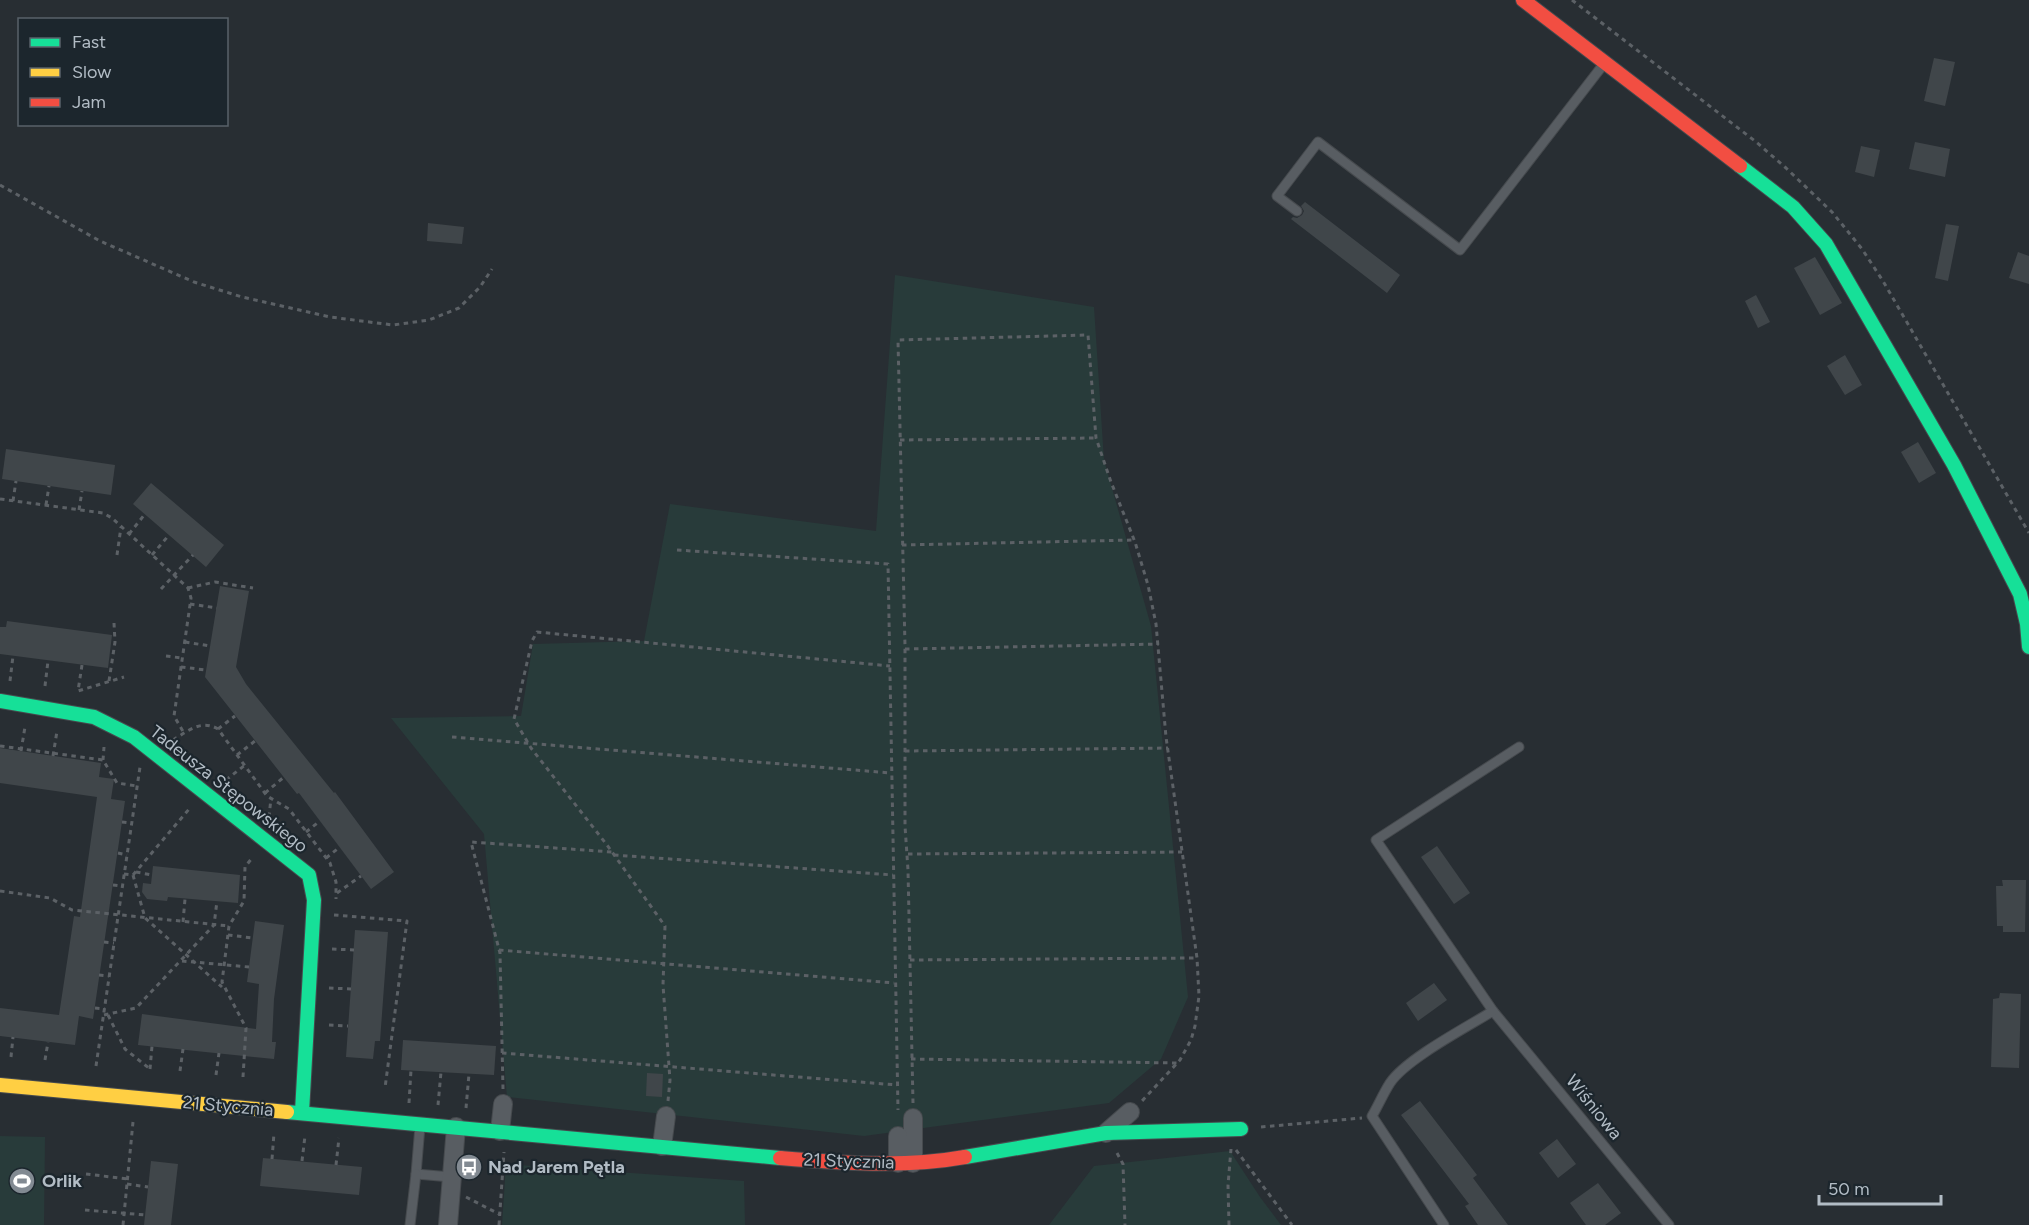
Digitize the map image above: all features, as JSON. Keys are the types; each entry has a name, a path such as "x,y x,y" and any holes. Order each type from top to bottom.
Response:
{"street":[{"path":"1523,0 1793,207 1826,244 1954,465 2020,594 2029,647"},
{"name":"Tadeusza Stępowskiego","path":"0,701 94,717 134,737 309,874 313,908 302,1113"},
{"name":"21 Stycznia","path":"0,1085 837,1163 944,1161 1106,1133 1241,1129"},
{"path":"503,1132 504,1104"},
{"path":"1106,1133 1130,1112"},
{"path":"662,1146 666,1116"},
{"path":"906,1163 913,1118"},
{"path":"448,1225 451,1183 460,1127"},
{"path":"898,1136 906,1163"}],"lane":[{"path":"1297,212 1277,196 1318,142 1460,250 1604,63"},
{"name":"Wiśniowa","path":"1519,747 1376,840 1493,1011 1669,1225"},
{"path":"1444,1225 1372,1116 1391,1082 1400,1072 1420,1056 1493,1011"},
{"path":"410,1225 416,1174 414,1123"},
{"path":"416,1174 451,1183"}],"path":[{"path":"0,185 100,241 194,282 242,297 330,317 393,325 429,320 459,308 480,286 492,269"},
{"path":"913,1118 898,340 1088,335 1096,438 1134,540 1148,585 1159,644 1168,748 1197,958 1199,996 1195,1026 1187,1049 1178,1063 1130,1112"},
{"path":"900,440 1096,438"},
{"path":"13,501 16,481"},
{"path":"46,505 49,486"},
{"path":"79,510 82,491"},
{"path":"0,499 103,513 112,518 188,588 190,604 174,716 184,733"},
{"path":"129,534 145,514"},
{"path":"117,555 121,527"},
{"path":"152,555 169,535"},
{"path":"902,545 1134,540"},
{"path":"677,550 888,564 898,1136"},
{"path":"161,589 193,555"},
{"path":"188,588 215,582 253,588"},
{"path":"190,604 217,608"},
{"path":"109,681 115,642 114,623"},
{"path":"666,1116 670,1080 663,985 665,926 613,853 528,743 513,719 532,641 537,632 890,666"},
{"path":"184,642 210,646"},
{"path":"905,649 1159,644"},
{"path":"10,681 14,656"},
{"path":"166,656 182,658"},
{"path":"45,686 48,661"},
{"path":"82,665 78,691 124,677"},
{"path":"181,667 206,670"},
{"path":"218,729 235,716"},
{"path":"21,750 25,724"},
{"path":"152,1046 150,1069 125,1049 105,1009 140,767 153,752 198,725 212,725 218,729 265,793 286,806 326,858 334,874 337,893 335,915"},
{"path":"53,755 58,729"},
{"path":"452,738 891,773"},
{"path":"237,755 255,741"},
{"path":"0,746 103,760"},
{"path":"104,747 103,760 117,783 137,786"},
{"path":"905,751 1168,748"},
{"path":"226,780 244,765"},
{"path":"265,793 284,777"},
{"path":"268,818 271,798"},
{"path":"134,874 190,808"},
{"path":"306,832 320,821"},
{"path":"123,822 131,823"},
{"path":"504,1104 499,950 471,842 893,875"},
{"path":"326,858 340,847"},
{"path":"907,854 1182,852"},
{"path":"118,853 127,855"},
{"path":"243,1077 246,1028 222,982 229,926 244,901 245,867 252,858"},
{"path":"124,874 152,875"},
{"path":"134,874 144,918 224,988"},
{"path":"337,893 361,876"},
{"path":"114,885 122,886"},
{"path":"0,891 50,898 72,910 229,926"},
{"path":"183,922 185,899"},
{"path":"106,1014 136,1008 214,925 217,901"},
{"path":"313,908 335,915 407,921 385,1088"},
{"path":"228,935 253,938"},
{"path":"105,942 114,943"},
{"path":"332,958 332,949 354,950"},
{"path":"499,950 895,983"},
{"path":"910,960 1197,958"},
{"path":"181,960 249,967"},
{"path":"99,975 109,976"},
{"path":"328,997 330,978"},
{"path":"329,988 351,989"},
{"path":"94,1008 105,1009"},
{"path":"96,1066 106,1014"},
{"path":"326,1025 348,1026"},
{"path":"10,1057 14,1037"},
{"path":"45,1060 48,1042"},
{"path":"180,1071 183,1049"},
{"path":"216,1075 219,1053"},
{"path":"502,1053 897,1085"},
{"path":"911,1059 1178,1063"},
{"path":"411,1070 414,1123"},
{"path":"436,1125 441,1072"},
{"path":"460,1127 469,1074"},
{"path":"1241,1129 1372,1116"},
{"path":"123,1225 133,1122"},
{"path":"499,1225 503,1132"},
{"path":"272,1159 274,1133"},
{"path":"302,1161 305,1136"},
{"path":"336,1165 339,1138"},
{"path":"1229,1225 1228,1185 1231,1144 1292,1225"},
{"path":"1122,1164 1125,1225"},
{"path":"86,1174 128,1179"},
{"path":"451,1183 499,1214"},
{"path":"127,1184 148,1187"},
{"path":"85,1210 145,1215"}],"green space":[{"path":"895,275 1094,307 1104,460 1151,626 1188,997 1161,1059 1109,1103 864,1136 507,1097 484,834 391,718 521,716 533,644 644,641 670,504 876,531"},
{"name":"Orlik","path":"0,1136 45,1137 44,1225 0,1225"},
{"path":"1230,1151 1281,1225 1049,1225 1094,1166"},
{"path":"506,1164 744,1181 745,1225 502,1225"}],"building":[{"path":"1934,58 1955,62 1945,106 1924,101"},
{"path":"1915,142 1950,149 1945,177 1909,169"},
{"path":"1861,146 1880,150 1874,177 1855,172"},
{"path":"1305,202 1400,275 1387,293 1291,219 1302,215 1304,211 1301,206"},
{"path":"428,223 464,227 462,244 427,241"},
{"path":"1946,224 1959,226 1948,281 1935,278"},
{"path":"2018,252 2029,256 2029,284 2009,278"},
{"path":"1815,257 1842,303 1820,315 1794,268"},
{"path":"1756,295 1770,322 1758,328 1745,301"},
{"path":"1845,355 1862,385 1845,395 1827,366"},
{"path":"1918,442 1936,473 1919,483 1901,452"},
{"path":"6,449 115,465 111,495 2,479"},
{"path":"151,483 224,545 206,567 133,504"},
{"path":"220,586 249,591 236,667 246,684 335,792 394,872 371,889 299,793 297,794 205,677"},
{"path":"7,621 112,635 108,668 0,654 0,627 6,627"},
{"path":"0,748 101,763 99,777 114,779 111,799 125,801 93,1019 79,1016 75,1045 0,1036 0,1008 59,1015 74,916 80,917 97,797 0,783"},
{"path":"1437,846 1470,893 1454,904 1421,857"},
{"path":"153,866 240,875 238,903 168,897 167,901 147,899 142,892 143,883 151,884"},
{"path":"2002,880 2026,880 2025,932 2003,932 2003,926 1997,926 1996,886 2003,886"},
{"path":"255,921 284,925 274,999 272,1042 276,1042 274,1059 138,1045 142,1014 256,1029 259,984 247,982"},
{"path":"355,930 388,932 380,1041 375,1041 373,1059 346,1057"},
{"path":"1434,983 1447,1000 1418,1021 1406,1003"},
{"path":"2000,993 2021,994 2019,1068 1991,1067 1993,999 1999,998"},
{"path":"403,1040 496,1046 494,1075 401,1070"},
{"path":"647,1073 663,1074 662,1097 646,1096"},
{"path":"1420,1101 1477,1175 1473,1178 1508,1225 1478,1225 1465,1206 1469,1204 1401,1115"},
{"path":"1557,1139 1576,1164 1558,1178 1539,1153"},
{"path":"263,1158 362,1167 359,1195 260,1186"},
{"path":"151,1161 178,1164 171,1225 144,1225"},
{"path":"1598,1183 1621,1213 1605,1225 1586,1225 1570,1203"}],"traffic: fast":[{"path":"1740,166 1793,207 1826,244 1954,465 2020,594 2027,624 2029,647"},
{"path":"0,701 94,717 134,737 309,875 314,900 302,1112"},
{"path":"287,1112 780,1158"},
{"path":"965,1157 1106,1133 1241,1129"}],"traffic: slow":[{"path":"0,1085 287,1112"}],"traffic: jam":[{"path":"1523,0 1740,166"},
{"path":"780,1158 849,1163 896,1163 965,1157"}],"place":[{"name":"Nad Jarem Pętla","path":"469,1167"},
{"name":"Orlik","path":"22,1181"}]}
